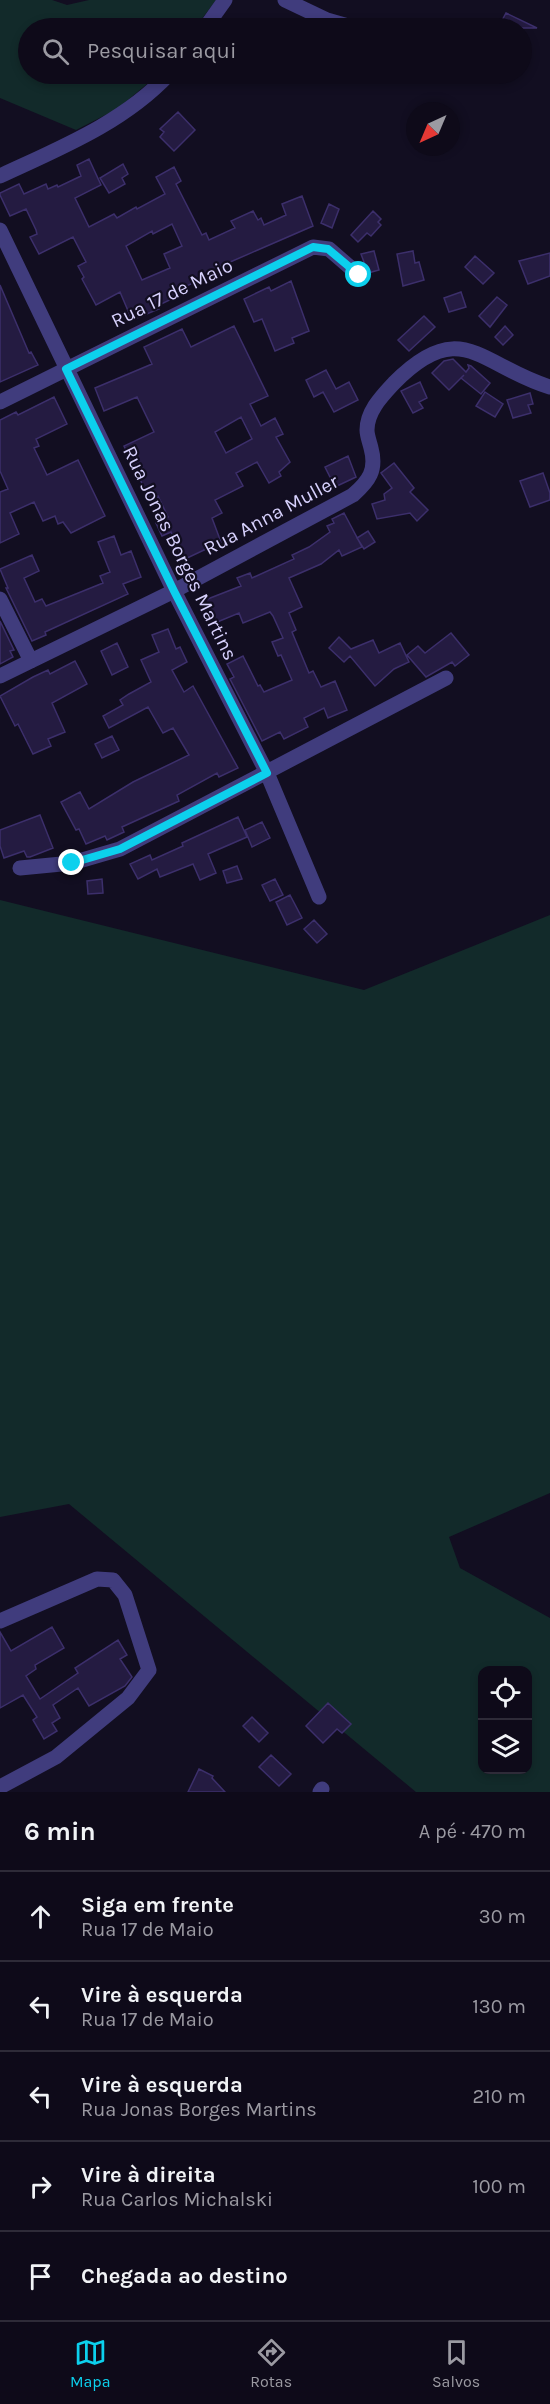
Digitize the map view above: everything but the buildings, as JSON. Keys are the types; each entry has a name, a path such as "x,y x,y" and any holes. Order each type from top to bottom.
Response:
{"street":[{"path":"212,18 225,0"},
{"path":"285,0 323,18"},
{"path":"0,176 111,122 159,84"},
{"name":"Rua Jonas Borges Martins","path":"0,230 174,591 267,773 319,897"},
{"name":"Rua 17 de Maio","path":"0,402 313,247 328,249 359,275"},
{"name":"Rua Anna Muller","path":"0,676 174,591 353,495 374,469 374,460 366,431 370,414 380,398 403,374 426,357 446,348 467,349 534,382 550,387"},
{"path":"0,599 31,661"},
{"path":"20,868 72,863 120,849 446,678"},
{"path":"0,1622 97,1579 114,1580 124,1595 148,1670 128,1698 56,1757 0,1787"}],"green space":[{"path":"0,0 52,0 67,5 89,0 216,0 202,18 18,18 18,84 147,84 117,109 76,130 0,98"},
{"path":"0,900 364,990 550,915 550,1493 449,1537 460,1568 550,1618 550,1792 416,1792 69,1504 0,1517"}],"route":[{"path":"72,863 120,849 267,773 174,591 66,369 313,247 328,249 359,275"}]}
